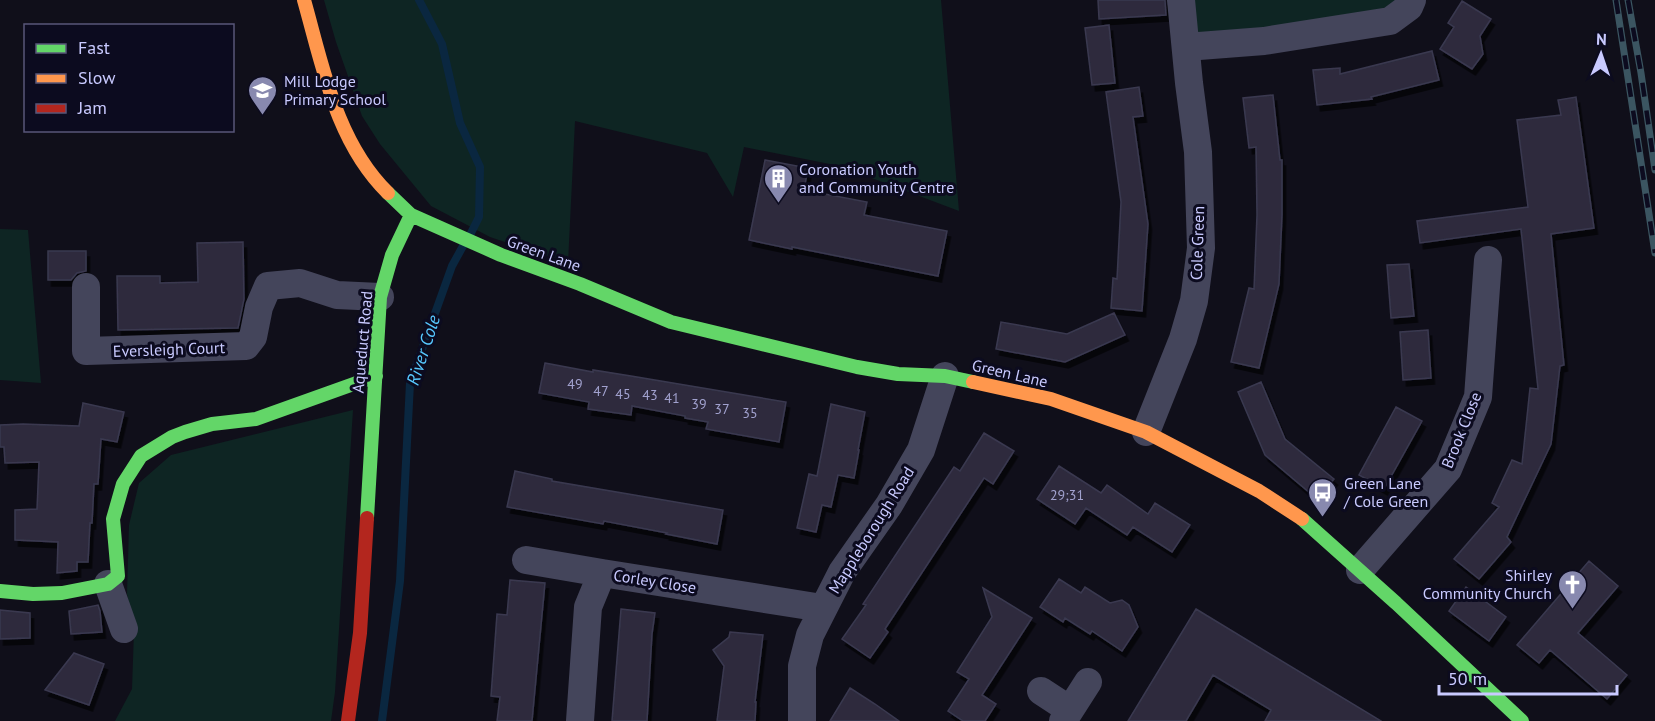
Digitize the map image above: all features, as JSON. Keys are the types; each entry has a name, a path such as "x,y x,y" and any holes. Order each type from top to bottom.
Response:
{"street":[{"path":"304,0 332,102 350,141 379,184 411,215"},
{"name":"Cole Green","path":"1146,432 1183,339 1194,301 1201,248 1198,152 1181,0"},
{"path":"1186,46 1264,41 1390,21 1409,7 1412,0"},
{"name":"Green Lane","path":"411,215 501,255 580,284 671,322 857,367 898,374 945,376 1051,399 1146,432 1259,490 1296,514 1360,570 1522,721"},
{"name":"Aqueduct Road","path":"348,721 360,633 380,297 392,255 411,215"},
{"name":"Brook Close","path":"1360,570 1448,469 1478,397 1488,260"},
{"name":"Eversleigh Court","path":"86,286 86,351 246,346 253,337 258,307 268,286 300,283 337,295 380,297"},
{"path":"0,591 33,594 62,593 108,584 118,576 113,519 123,484 141,456 172,437 212,424 256,418 376,376"},
{"name":"Mappleborough Road","path":"802,721 802,666 810,635 842,572 889,505 921,450 945,376"},
{"path":"526,560 602,573"},
{"name":"Corley Close","path":"580,721 588,607 602,573 822,608"},
{"path":"108,584 124,629"},
{"path":"1041,690 1066,715 1088,682"}],"green space":[{"path":"324,0 941,0 959,211 840,166 744,147 733,197 707,153 575,121 568,263 490,237 431,206 380,144 362,116"},
{"path":"1181,0 1412,0 1409,7 1186,47"},
{"path":"0,229 28,230 41,383 0,380"},
{"path":"353,410 335,692 331,721 115,721 132,689 134,631 127,594 129,525 139,483 171,455"}],"building":[{"path":"1098,0 1165,0 1166,15 1099,19"},
{"path":"1462,1 1491,19 1480,36 1483,54 1472,69 1440,49 1454,27 1448,23"},
{"path":"1109,25 1115,83 1092,85 1085,28"},
{"path":"1432,51 1439,80 1371,97 1372,99 1317,105 1313,70 1340,68 1340,74"},
{"path":"1139,87 1143,116 1133,117 1148,224 1142,311 1111,308 1113,278 1117,279 1121,202 1106,92"},
{"path":"1273,95 1280,160 1282,160 1279,284 1259,368 1231,362 1249,288 1254,289 1257,215 1256,147 1249,148 1243,98"},
{"path":"1576,97 1594,228 1551,234 1564,365 1560,366 1551,444 1507,537 1511,542 1479,579 1454,559 1499,507 1492,503 1512,460 1522,464 1530,388 1538,389 1521,229 1420,243 1417,221 1528,207 1517,120 1561,115 1558,100"},
{"path":"765,160 808,168 804,190 867,202 864,215 947,231 938,276 749,240"},
{"path":"243,242 244,299 238,328 118,330 117,276 160,276 160,283 198,282 197,243"},
{"path":"48,251 86,251 86,271 77,273 71,280 48,280"},
{"path":"1409,264 1414,316 1391,318 1387,265"},
{"path":"1114,313 1125,335 1065,362 996,349 1001,322 1067,334"},
{"path":"1428,330 1431,378 1403,380 1400,332"},
{"path":"545,363 786,402 779,442 706,429 708,422 685,418 685,416 632,406 631,415 588,409 589,402 539,393"},
{"path":"1261,382 1285,439 1334,479 1317,499 1265,455 1238,392"},
{"path":"83,403 124,412 117,442 101,439 98,484 94,484 88,562 77,562 77,571 57,573 58,542 15,540 15,510 37,509 39,462 5,463 4,447 0,447 0,425 79,426"},
{"path":"831,404 865,412 854,478 838,475 831,507 822,505 816,532 797,528 809,474 817,476"},
{"path":"1396,407 1422,421 1384,489 1359,475"},
{"path":"984,433 1014,451 993,484 984,478 885,629 888,632 870,658 842,639 954,467 960,471"},
{"path":"1059,466 1101,493 1107,485 1148,514 1155,503 1190,525 1172,552 1133,527 1127,535 1086,508 1075,524 1037,499"},
{"path":"515,471 552,479 552,481 723,510 717,544 604,521 603,524 507,507"},
{"name":"Shirley Community Church","path":"1589,561 1618,586 1578,633 1627,675 1607,699 1550,650 1539,663 1517,645"},
{"path":"1059,579 1081,593 1085,587 1110,603 1122,600 1129,605 1138,627 1122,651 1092,631 1090,634 1065,618 1063,622 1040,607"},
{"path":"510,580 545,583 532,721 497,721 500,697 491,696 497,614 507,615"},
{"path":"1466,587 1506,617 1489,641 1449,611"},
{"path":"983,588 1032,618 982,695 996,704 985,721 963,721 948,711 969,679 957,672 992,617"},
{"path":"98,605 102,632 71,634 69,611"},
{"path":"621,609 655,613 647,721 612,721"},
{"path":"1196,609 1381,721 1265,721 1271,710 1213,675 1186,721 1128,721"},
{"path":"0,610 30,613 30,638 0,639"},
{"path":"730,632 763,635 755,721 717,721 724,666 713,650 729,637"},
{"path":"74,653 104,664 89,705 45,690"},
{"path":"850,688 875,704 899,721 830,721"}],"waterway":[{"name":"River Cole","path":"419,0 442,44 460,123 480,167 479,217 471,233"},
{"name":"River Cole","path":"382,721 400,581 410,383 452,266 463,246"}],"railway":[{"path":"1616,0 1655,253"},
{"path":"1628,0 1655,170"}],"traffic: fast":[{"path":"388,193 411,215 501,255 580,284 671,322 857,367 898,374 945,376 973,382"},
{"path":"367,518 380,297 392,255 411,215"},
{"path":"0,591 33,594 62,593 108,584 118,576 113,519 123,484 141,456 172,437 212,424 256,419 376,376"},
{"path":"1302,519 1522,721"}],"traffic: slow":[{"path":"304,0 325,77 344,127 370,173 388,193"},
{"path":"973,382 1051,399 1146,432 1259,491 1302,519"}],"traffic: jam":[{"path":"348,721 360,633 367,518"}],"place":[{"name":"Mill Lodge Primary School","path":"263,116"},
{"name":"Coronation Youth and Community Centre","path":"778,204"},
{"name":"Green Lane / Cole Green","path":"1323,518"},
{"name":"Shirley Community Church","path":"1573,610"}]}
